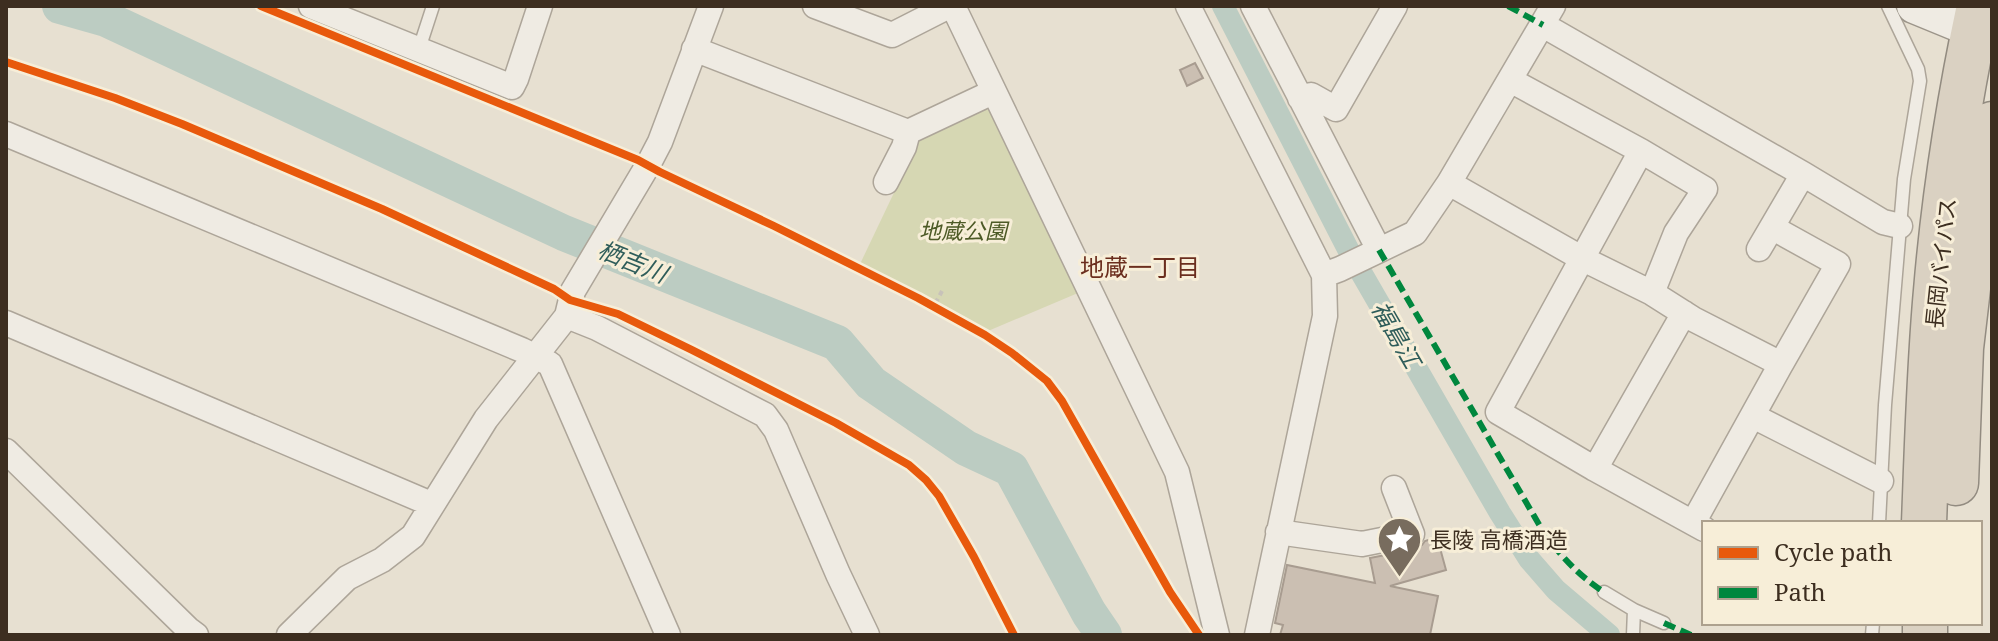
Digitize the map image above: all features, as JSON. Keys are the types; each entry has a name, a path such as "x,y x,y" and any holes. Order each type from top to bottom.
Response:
{"highway":[{"name":"長岡バイパス","path":"1924,521 1936,290 1948,183 1959,109 1981,25"},
{"name":"長岡バイパス","path":"1954,521 1961,348 1992,124"}],"street":[{"path":"311,6 512,87 540,6"},
{"path":"289,635 347,578 382,560 413,536 486,419 567,316 573,291 660,142 711,6"},
{"path":"815,6 892,35 951,6 1177,472 1217,635"},
{"path":"1188,6 1332,272 1257,635"},
{"path":"1300,98 1311,95 1336,109 1395,6"},
{"path":"1914,6 1981,25"},
{"path":"1259,10 1374,252"},
{"path":"1332,272 1415,233 1449,183 1548,16 1883,222 1900,226"},
{"path":"694,49 908,132 993,92"},
{"path":"1510,80 1705,189 1676,233 1652,293"},
{"path":"886,182 908,132"},
{"path":"6,134 550,364 668,635"},
{"path":"1641,151 1498,412 1698,526 1753,416 1838,264 1773,228"},
{"path":"1759,249 1803,174"},
{"path":"1449,183 1583,259 1781,364"},
{"path":"1595,469 1684,313"},
{"path":"567,316 597,328 765,415 776,430 867,635"},
{"path":"6,323 431,504"},
{"path":"1753,416 1881,481"},
{"path":"6,451 196,635"},
{"path":"1278,532 1362,544 1412,534 1394,488"}],"lane":[{"path":"419,49 433,6"},
{"path":"1879,521 1885,405 1904,179 1920,81 1918,69 1888,6"},
{"path":"1604,592 1634,615 1664,623"},
{"path":"1633,635 1634,615"}],"path":[{"path":"942,291 931,303 947,314"}],"green space":[{"name":"地蔵公園","path":"981,106 993,113 1078,293 988,331 860,264 921,136"}],"building":[{"path":"1195,63 1203,78 1187,86 1180,70"},
{"path":"1437,537 1446,570 1390,586 1438,596 1430,635 1280,635 1283,625 1275,623 1287,565 1375,583 1370,558 1415,549"}],"waterway":[{"name":"栖吉川","path":"60,6 106,19 564,233 837,343 871,383 966,448 1011,469 1104,635"},
{"name":"福島江","path":"1223,6 1351,255 1500,513 1529,559 1556,590 1609,635"}],"marked path":[{"path":"1508,6 1543,25"},
{"path":"1379,250 1544,533 1571,565 1604,592"},
{"path":"1664,623 1691,635"}],"cycle path":[{"path":"261,6 638,160 918,298 1012,353 1047,381 1062,401 1170,592 1199,635"},
{"path":"6,62 182,124 382,209 554,289 570,300 618,314 836,423 909,465 926,480 939,496 974,557 1014,635"}],"place":[{"name":"長陵 高橋酒造","path":"1399,578"}],"district":[{"name":"地蔵一丁目","path":"1140,266"}]}
